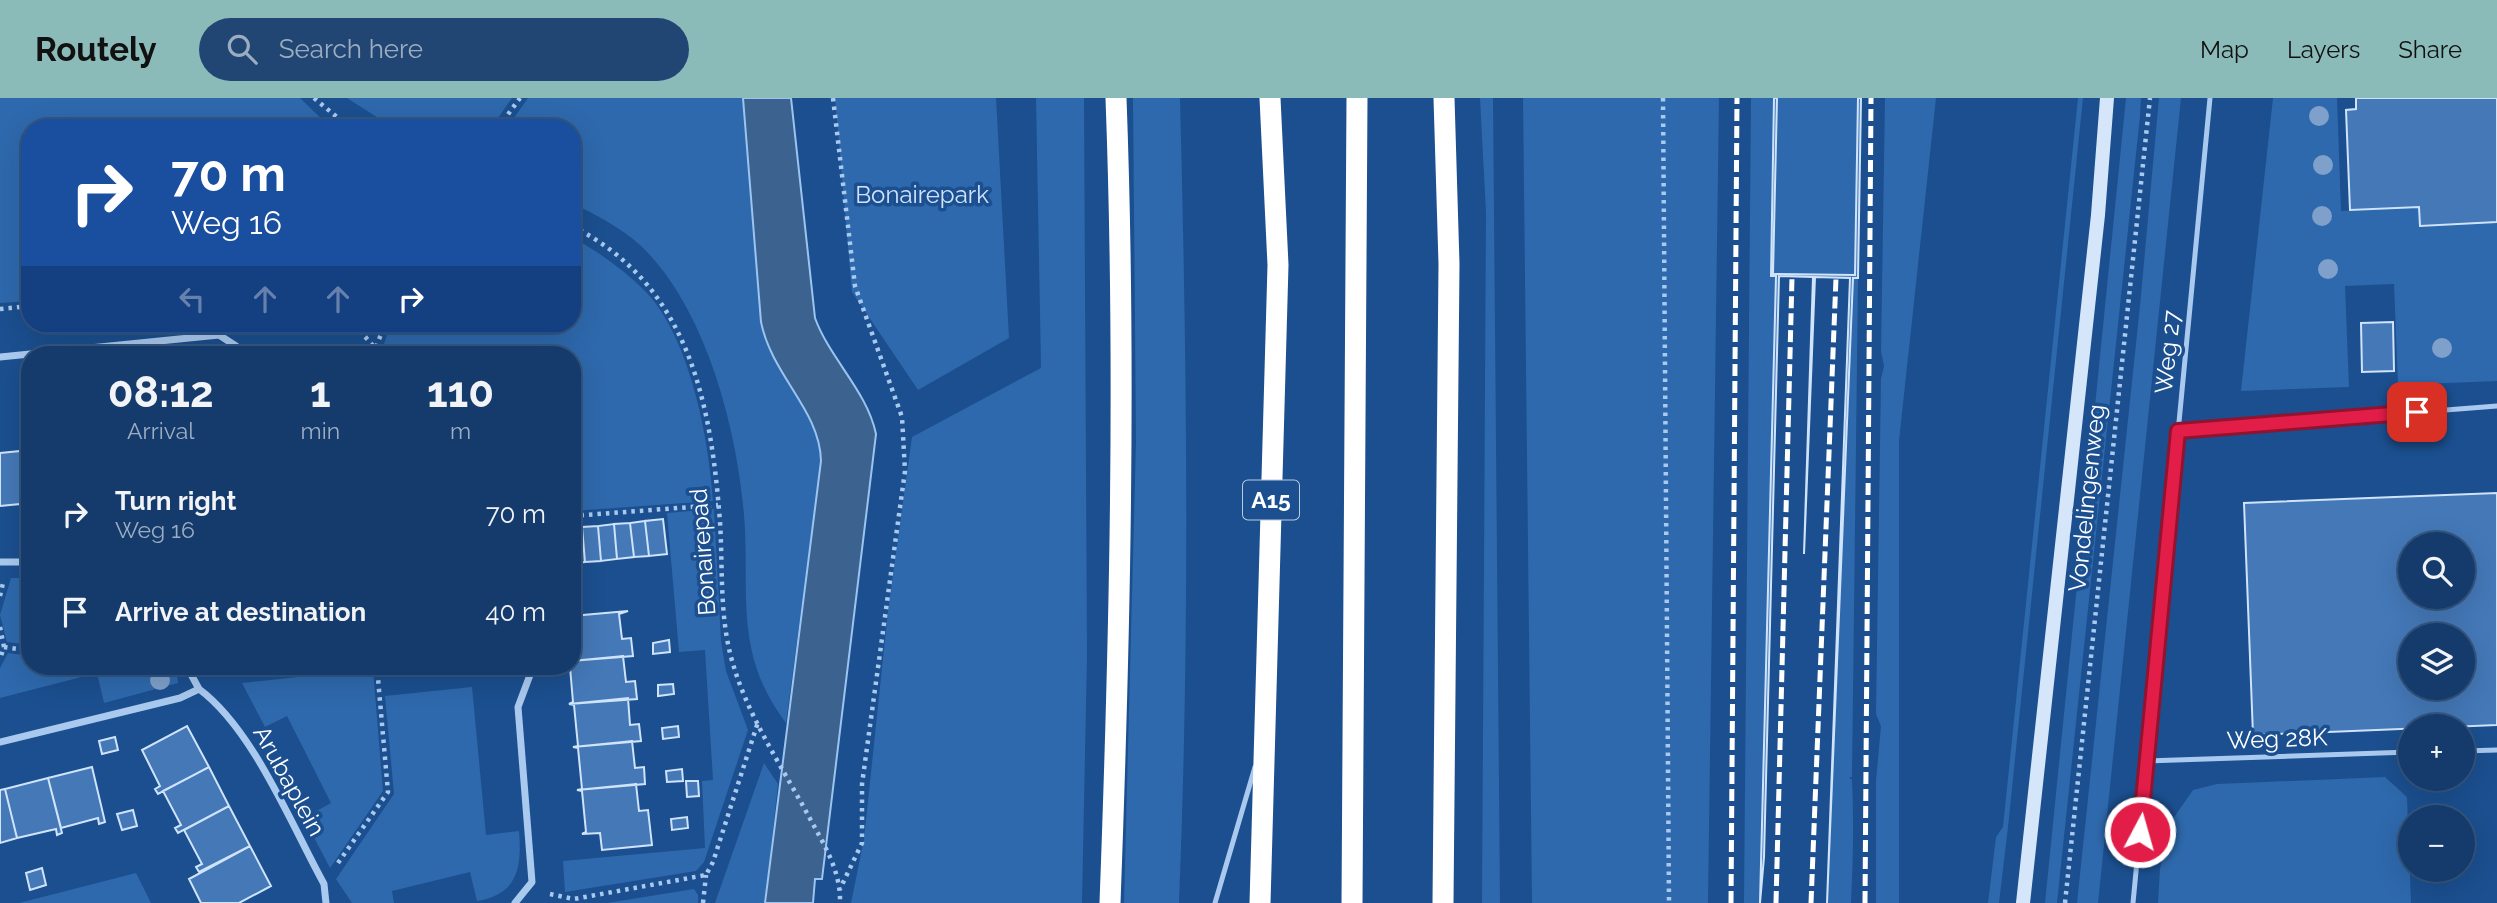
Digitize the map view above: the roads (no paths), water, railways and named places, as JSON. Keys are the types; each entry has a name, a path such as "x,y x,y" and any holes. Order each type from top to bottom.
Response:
{"highway":[{"path":"1110,903 1122,512 1121,247 1116,98"},
{"name":"A15","path":"1260,903 1278,265 1270,98"},
{"path":"1352,903 1357,98"},
{"path":"1443,903 1449,264 1444,98"}],"street":[{"name":"Vondelingenweg","path":"2024,903 2098,215 2106,98"},
{"path":"110,346 219,335 236,346"},
{"path":"0,357 21,355"},
{"path":"0,562 21,562"},
{"name":"Arubaplein","path":"191,675 199,689 215,701 243,733 324,884 326,903"},
{"path":"515,903 532,882 533,864 517,707 530,675"},
{"path":"0,743 180,698 199,689"}],"lane":[{"name":"Weg 27","path":"2133,903 2210,98"},
{"path":"2178,431 2497,406"},
{"path":"1215,903 1264,734"},
{"path":"2475,751 2497,750"},
{"name":"Weg 28K","path":"2146,761 2398,752"}],"railway":[{"path":"1731,903 1737,98"},
{"path":"1865,903 1871,98"},
{"path":"1776,903 1792,277"},
{"path":"1811,903 1836,278"}],"park label":[{"name":"Bonairepark","path":"922,195"}]}
